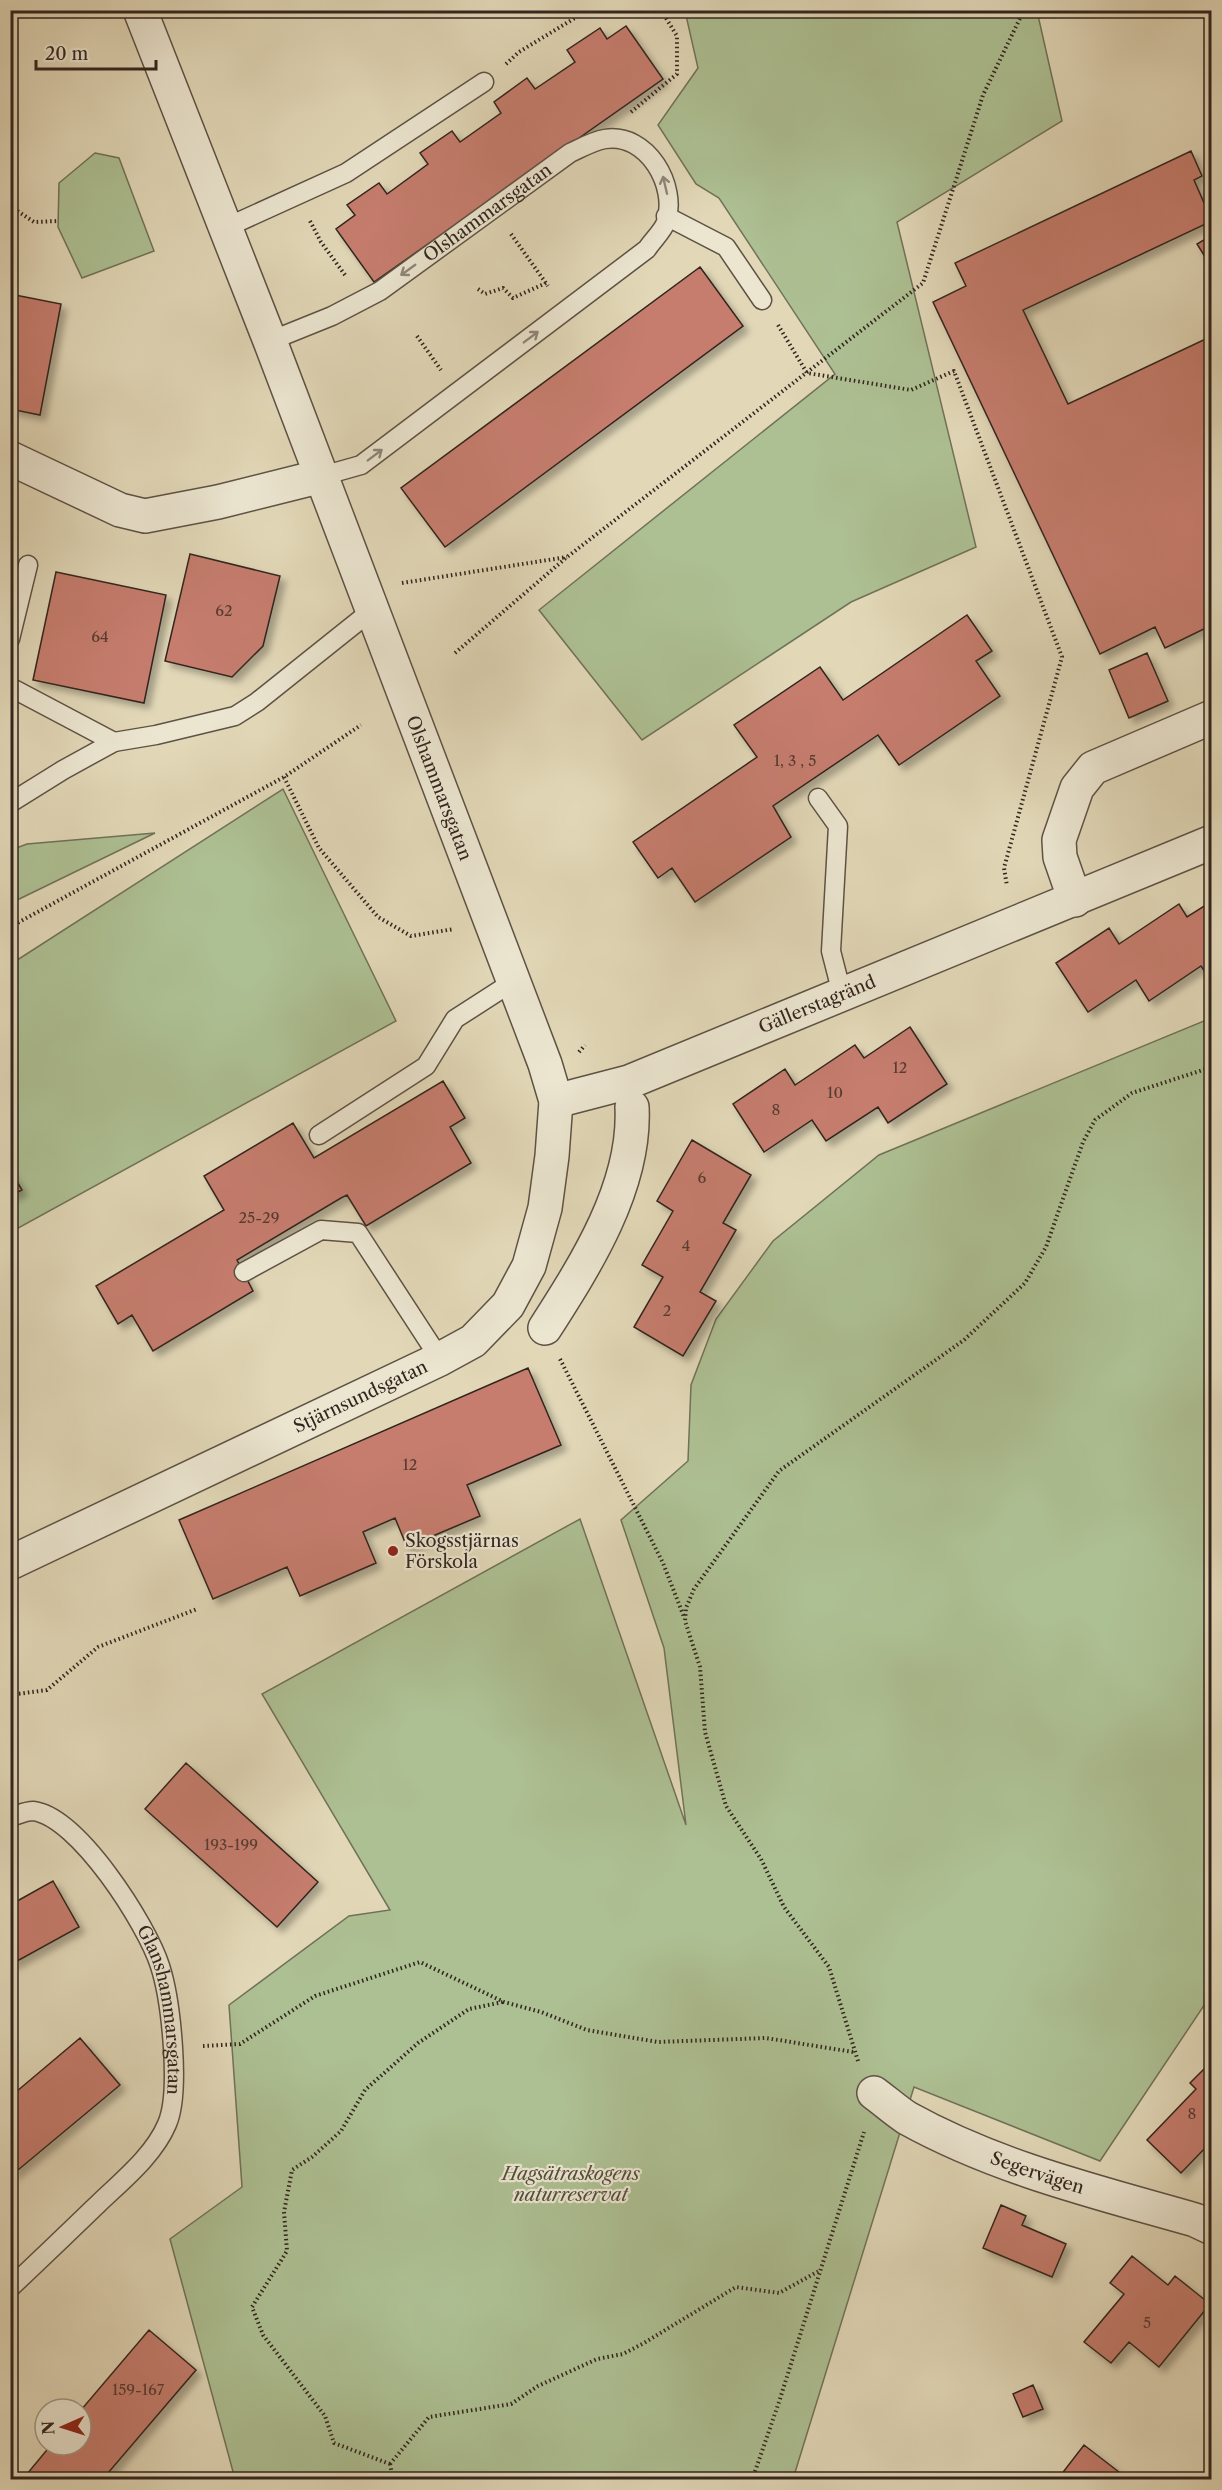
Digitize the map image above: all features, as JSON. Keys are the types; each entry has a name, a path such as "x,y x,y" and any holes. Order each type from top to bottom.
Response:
{"street":[{"name":"Olshammarsgatan","path":"140,10 322,476 367,600 514,981 556,1101"},
{"path":"10,458 120,510 145,516 218,502 322,476"},
{"path":"1074,900 1062,866 1059,840 1077,788 1093,768 1212,717"},
{"name":"Gällerstagränd","path":"556,1101 629,1082 1212,842"},
{"name":"Stjärnsundsgatan","path":"10,1563 440,1359 473,1341 508,1305 529,1266 545,1208 556,1101"},
{"path":"545,1328 574,1282 611,1208 628,1153 633,1128 632,1107"},
{"name":"Segervägen","path":"874,2093 906,2117 996,2160 1044,2177 1195,2220 1212,2228"}],"lane":[{"path":"225,228 346,173 484,82"},
{"name":"Olshammarsgatan","path":"270,341 372,295 570,153 605,139 627,140"},
{"path":"322,476 361,465 647,249 666,223 668,199 664,176 647,153 627,140"},
{"path":"666,216 726,247 762,300"},
{"path":"10,639 28,565"},
{"path":"10,803 114,742 156,735 235,716 257,702 367,600"},
{"path":"10,687 114,742"},
{"path":"818,798 838,826 831,951 842,994"},
{"path":"319,1135 426,1066 455,1019 514,981"},
{"path":"244,1272 321,1230 358,1233 440,1359"},
{"name":"Glanshammarsgatan","path":"10,1817 32,1811 60,1824 81,1842 113,1881 137,1920 160,1965 168,2005 174,2101 167,2124 141,2162 10,2288"}],"path":[{"path":"484,82 519,52 588,10"},
{"path":"627,140 631,112 677,74 677,36 662,10"},
{"path":"455,653 567,556 923,283 983,95 1024,10"},
{"path":"298,196 321,242 372,295"},
{"path":"10,206 34,222 58,221"},
{"path":"493,209 566,310"},
{"path":"478,289 485,294 503,288 513,298 546,283"},
{"path":"762,300 807,373 911,390 954,371 1062,657 1004,868 1009,896"},
{"path":"417,336 457,393"},
{"path":"367,600 567,556"},
{"path":"10,927 284,777 361,724"},
{"path":"284,777 319,848 378,917 411,936 455,929 489,917"},
{"path":"10,916 17,922"},
{"path":"685,1621 686,1608 694,1588 779,1471 963,1340 1025,1283 1046,1247 1083,1142 1095,1120 1132,1093 1212,1067"},
{"path":"545,1328 663,1563 685,1621 700,1666 705,1732 726,1806 761,1859 784,1907 829,1967 845,2014 853,2052 874,2093 820,2271 752,2480"},
{"path":"10,1695 47,1690 98,1647 197,1610"},
{"path":"172,2047 240,2044 315,1996 420,1962 504,2002 541,2012 587,2030 658,2042 766,2038 853,2052"},
{"path":"390,2464 334,2443 325,2416 263,2336 252,2307 287,2251 284,2212 292,2170 312,2157 341,2131 365,2090 418,2043 469,2008 504,2002"},
{"path":"390,2464 429,2417 511,2404 538,2386 597,2359 623,2354 736,2287 779,2293 820,2271"},
{"path":"390,2464 393,2480"}],"green space":[{"path":"685,11 1037,11 1062,121 897,222 976,547 851,602 642,740 539,610 835,374 719,198 696,184 658,125 698,68"},
{"path":"95,153 119,158 154,251 82,278 58,227 59,183"},
{"path":"283,789 396,1021 11,1232 11,964"},
{"path":"155,833 11,903 11,850 27,844"},
{"name":"Hagsätraskogens naturreservat","path":"1211,1018 1211,1995 1100,2161 914,2087 793,2479 235,2479 170,2239 242,2187 229,2005 349,1916 390,1910 262,1694 580,1519 686,1825 664,1648 621,1520 688,1461 691,1385 716,1319 773,1241 879,1155"}],"building":[{"path":"626,26 663,79 374,282 336,229 355,215 347,205 379,183 387,194 428,164 420,153 452,131 460,142 501,113 494,102 527,78 535,89 575,62 567,50 600,28 607,39"},
{"path":"1191,151 1202,176 1194,180 1212,221 1023,310 1068,404 1212,336 1212,625 1165,648 1155,627 1100,654 933,302 966,286 955,263"},
{"path":"1212,235 1212,268 1197,244"},
{"path":"700,267 743,326 445,547 401,488"},
{"path":"10,294 61,304 40,415 10,409"},
{"path":"190,554 280,576 263,646 232,677 165,661"},
{"path":"56,572 166,595 144,703 33,680"},
{"path":"967,615 992,651 976,661 1000,696 899,765 878,735 773,806 791,837 695,902 672,868 658,878 633,842 757,757 734,725 820,667 843,700"},
{"path":"1147,653 1168,701 1129,718 1109,670"},
{"path":"1212,901 1212,982 1201,966 1149,1001 1136,980 1088,1012 1056,963 1109,928 1119,944 1179,904 1187,917"},
{"path":"910,1027 947,1084 888,1123 878,1107 826,1141 812,1120 764,1152 733,1104 785,1069 795,1085 855,1045 864,1058"},
{"path":"443,1081 465,1118 450,1127 471,1163 366,1226 347,1195 341,1198 237,1260 253,1291 153,1351 132,1315 118,1324 96,1286 224,1210 204,1176 293,1123 314,1158"},
{"path":"692,1140 751,1175 723,1223 736,1230 700,1292 716,1301 683,1356 634,1327 663,1277 642,1265 673,1211 657,1201"},
{"path":"10,1170 22,1190 10,1196"},
{"path":"528,1368 561,1445 467,1485 480,1516 407,1547 395,1518 363,1532 376,1563 300,1596 287,1567 213,1599 179,1520"},
{"path":"186,1763 318,1882 277,1927 145,1809"},
{"path":"53,1881 79,1927 10,1965 10,1905"},
{"path":"80,2038 120,2085 12,2175 10,2097"},
{"path":"1212,2061 1212,2153 1206,2147 1181,2173 1147,2140 1196,2089 1190,2083"},
{"path":"1001,2205 1026,2216 1022,2225 1066,2244 1052,2277 983,2248"},
{"path":"1132,2256 1168,2285 1175,2276 1210,2304 1159,2367 1129,2342 1111,2363 1084,2342 1124,2294 1110,2283"},
{"path":"149,2330 196,2370 102,2480 22,2480 41,2457 93,2457 92,2397"},
{"path":"1033,2385 1043,2409 1023,2417 1013,2394"},
{"path":"1084,2445 1128,2479 1057,2480"}],"place":[{"name":"Skogsstjärnas Förskola","path":"393,1551"}]}
